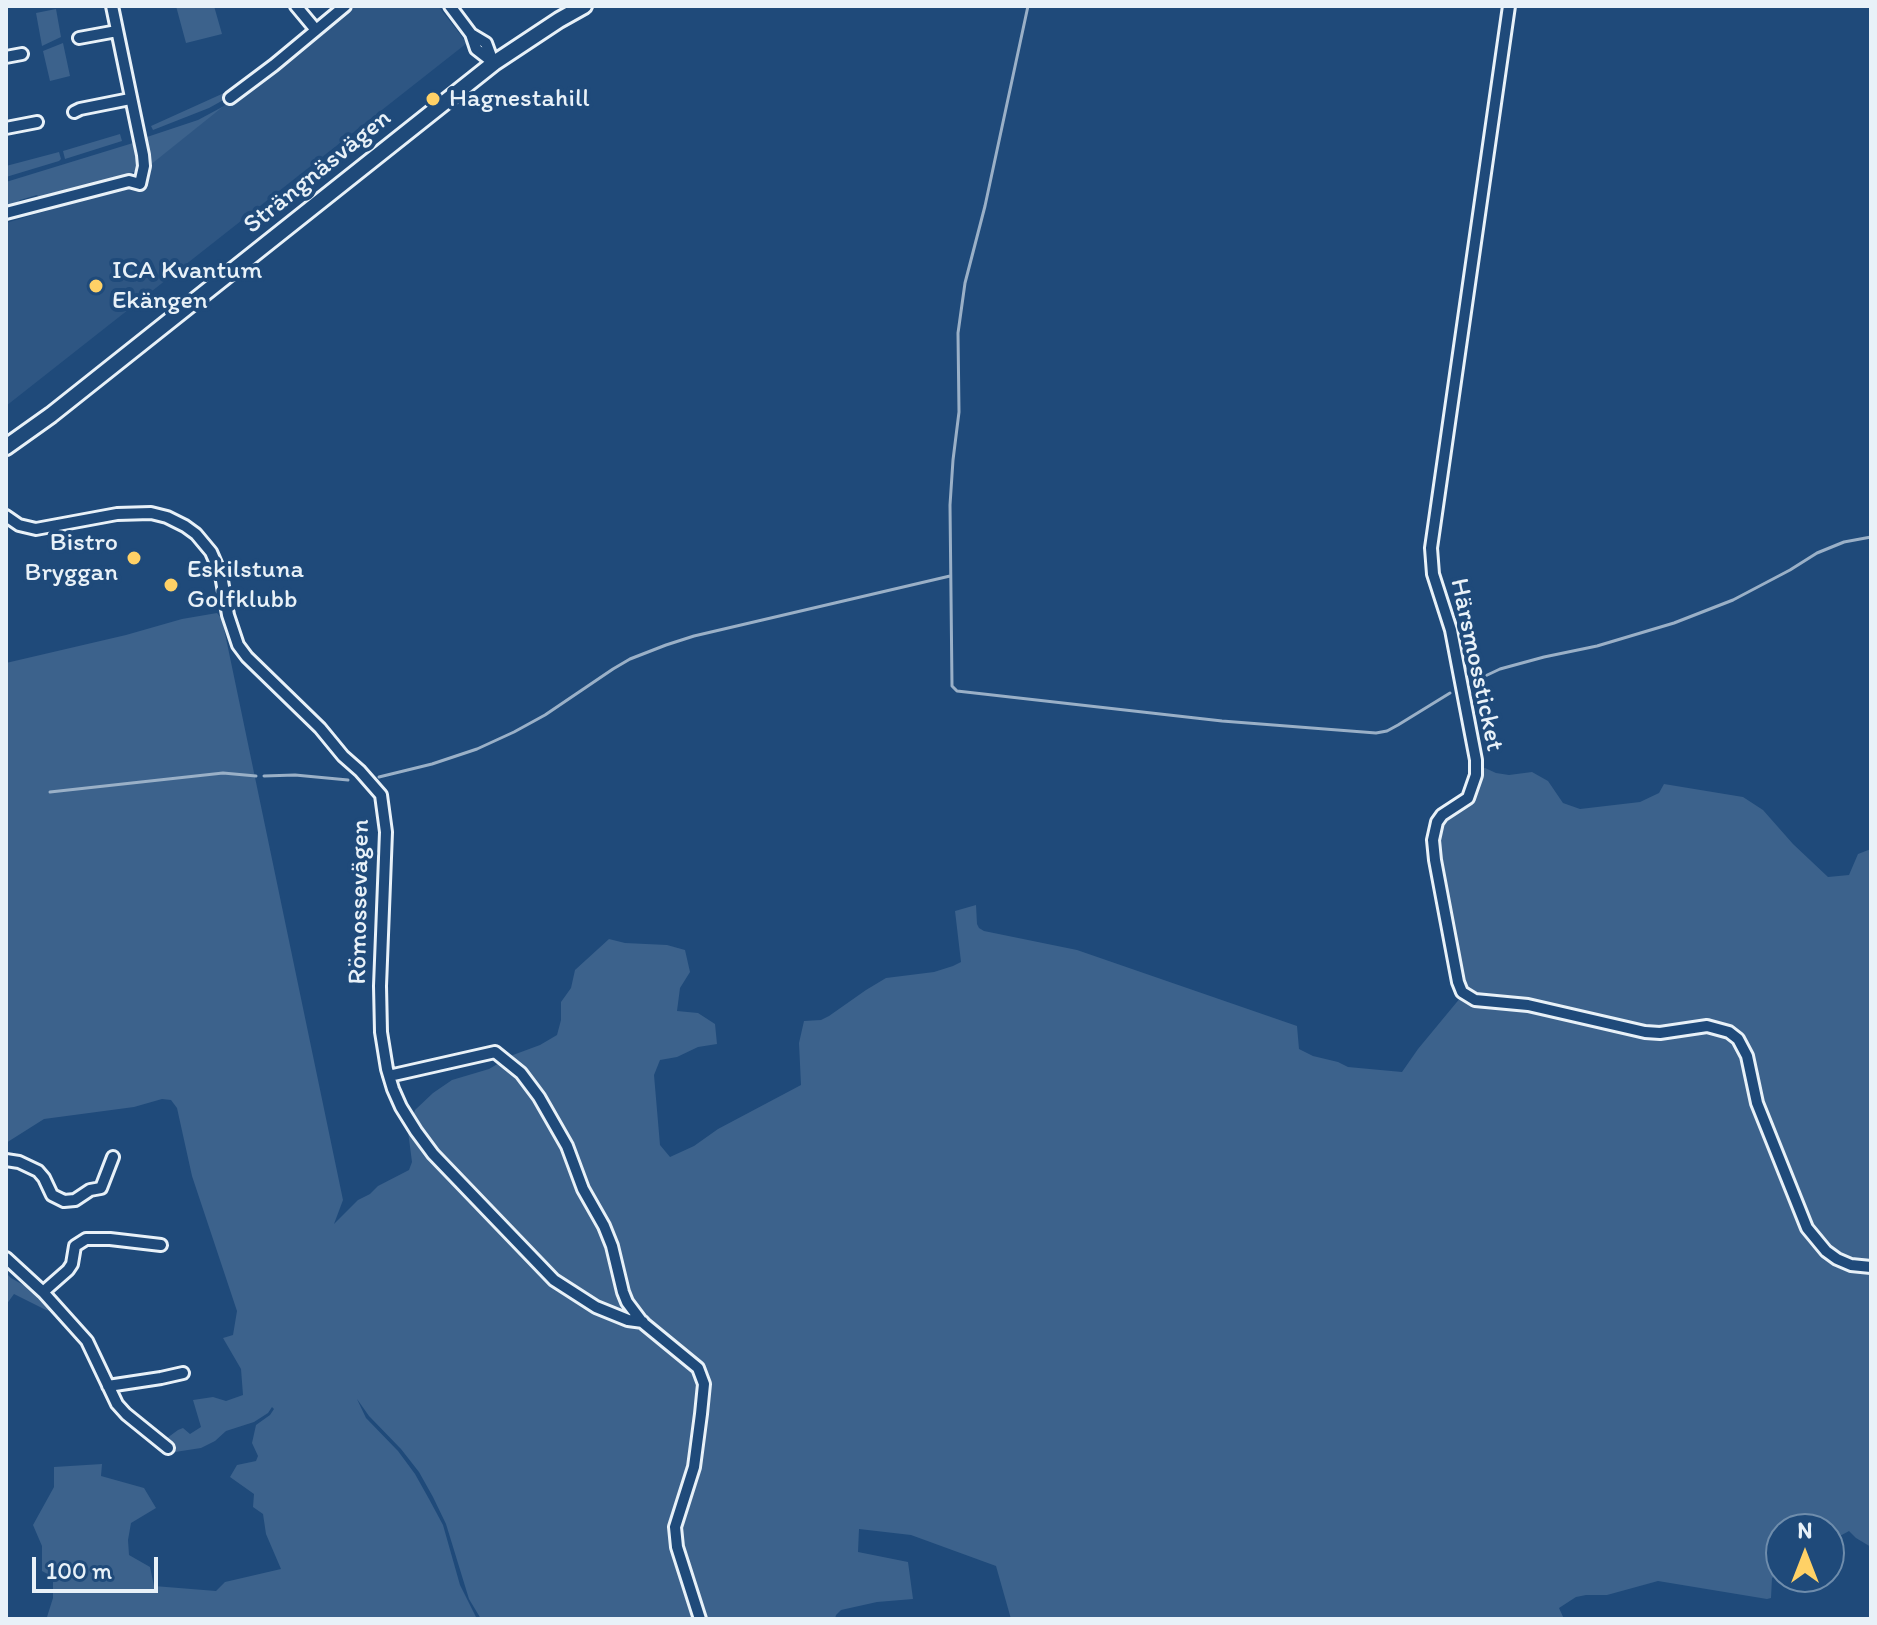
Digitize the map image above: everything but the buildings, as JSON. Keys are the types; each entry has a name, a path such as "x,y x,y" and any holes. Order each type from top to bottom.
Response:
{"main road":[{"name":"Strängnäsvägen","path":"6,447 51,415 494,63 584,6"},
{"name":"Strängnäsvägen","path":"6,460 51,415"}],"street":[{"path":"6,213 129,181 140,184 144,166 112,6"},
{"path":"296,6 316,30"},
{"path":"230,98 345,6"},
{"path":"450,6 471,34 486,43 494,63"},
{"name":"Härsmossticket","path":"1509,6 1431,548 1433,574 1451,630 1476,760 1476,775 1468,798 1442,815 1433,840 1458,982 1462,992 1475,1000 1528,1005 1645,1032 1660,1033 1707,1026 1729,1032 1738,1039 1747,1056 1757,1103 1807,1228 1837,1259 1851,1265 1871,1267"},
{"path":"79,38 117,31"},
{"path":"6,57 22,54"},
{"path":"74,112 130,99"},
{"path":"6,128 37,122"},
{"name":"Römossevägen","path":"6,516 19,525 36,529 117,514 151,513 176,521 196,534 211,552 218,565 232,632 238,645 381,795 386,832 381,1032 389,1076 401,1107 433,1154 554,1280 596,1307 628,1320 643,1322"},
{"path":"389,1076 495,1052 521,1073 539,1097 567,1146 583,1189 610,1238 627,1302 643,1322 698,1368 704,1384 694,1467 675,1527 677,1547 700,1619"},
{"path":"6,1160 38,1171 52,1195 64,1201 75,1200 90,1190 101,1188 113,1157"},
{"path":"43,1292 68,1270 75,1246 86,1239 161,1245"},
{"path":"6,1258 43,1292 87,1341 117,1404 168,1448"},
{"path":"6,1258 6,1266"},
{"path":"108,1386 183,1373"}],"shaded area":[{"path":"176,6 214,6 222,34 186,43"},
{"path":"350,6 438,6 467,43 6,406 6,223 119,189"},
{"path":"56,9 61,37 42,46 36,13"},
{"path":"63,43 70,76 50,81 43,51"},
{"path":"224,93 227,98 209,108 153,130 151,126"},
{"path":"224,106 149,166 147,137 198,120"},
{"path":"120,134 122,141 65,159 63,151"},
{"path":"133,143 139,167 134,172 62,192 37,195 6,207 6,182"},
{"path":"59,152 59,161 6,177 6,166"},
{"path":"217,613 222,619 343,1200 334,1224 358,1200 409,1170 412,1162 408,1131 415,1110 433,1093 452,1080 489,1069 557,1035 561,1002 571,988 575,970 609,939 685,950 690,972 680,988 677,1011 698,1013 715,1024 717,1044 660,1060 654,1075 660,1145 670,1157 801,1085 799,1043 804,1021 829,1016 886,978 934,972 961,962 955,911 976,905 977,924 984,931 1077,950 1297,1026 1299,1049 1348,1067 1402,1072 1461,997 1468,1002 1525,1007 1650,1037 1703,1029 1727,1035 1736,1043 1747,1067 1751,1103 1804,1231 1818,1248 1871,1272 1871,1547 1849,1531 1845,1533 1845,1513 1765,1513 1765,1593 1771,1593 1771,1598 1658,1581 1607,1595 1576,1597 1559,1608 1564,1619 1011,1619 996,1566 911,1535 859,1529 858,1552 908,1562 913,1599 877,1602 841,1610 835,1619 481,1619 469,1599 446,1524 419,1472 357,1399 366,1418 398,1451 429,1499 443,1525 460,1585 477,1619 47,1617 53,1598 53,1577 42,1571 42,1546 33,1525 54,1487 54,1467 102,1464 101,1476 144,1488 156,1508 131,1523 129,1555 150,1567 154,1586 216,1591 225,1582 281,1569 266,1534 263,1514 253,1507 254,1494 230,1477 237,1465 256,1461 258,1456 252,1443 256,1425 274,1409 272,1407 254,1422 226,1431 201,1448 175,1452 163,1441 183,1428 190,1434 201,1427 193,1400 213,1397 226,1401 243,1395 241,1369 223,1338 233,1335 237,1311 192,1176 177,1108 171,1100 162,1099 134,1107 44,1119 6,1143 6,663"},
{"path":"1485,768 1509,775 1532,772 1548,781 1563,803 1580,809 1640,802 1659,793 1664,784 1743,797 1763,810 1828,877 1849,875 1858,854 1871,849 1871,1263 1852,1263 1815,1239 1774,1149 1750,1060 1720,1026 1651,1031 1525,1000 1470,994 1462,988 1436,860 1439,821 1466,802 1478,770"},
{"path":"6,1273 43,1296 59,1313 14,1294 6,1305"}],"waterway":[{"path":"1028,6 985,206 965,283 958,333 959,412 950,505 952,686 957,691 1222,721 1376,733 1387,731 1450,693"},
{"path":"1464,686 1500,669 1597,646 1674,623 1733,600 1817,553 1844,542 1871,537"},
{"path":"379,777 432,764 514,732 630,659 666,645 950,576"},
{"path":"50,792 223,773 256,776"},
{"path":"264,776 295,775 348,780"}],"place":[{"name":"Hagnestahill","path":"433,99"},
{"name":"ICA Kvantum Ekängen","path":"96,286"},
{"name":"Bistro Bryggan","path":"134,558"},
{"name":"Eskilstuna Golfklubb","path":"171,585"}]}
